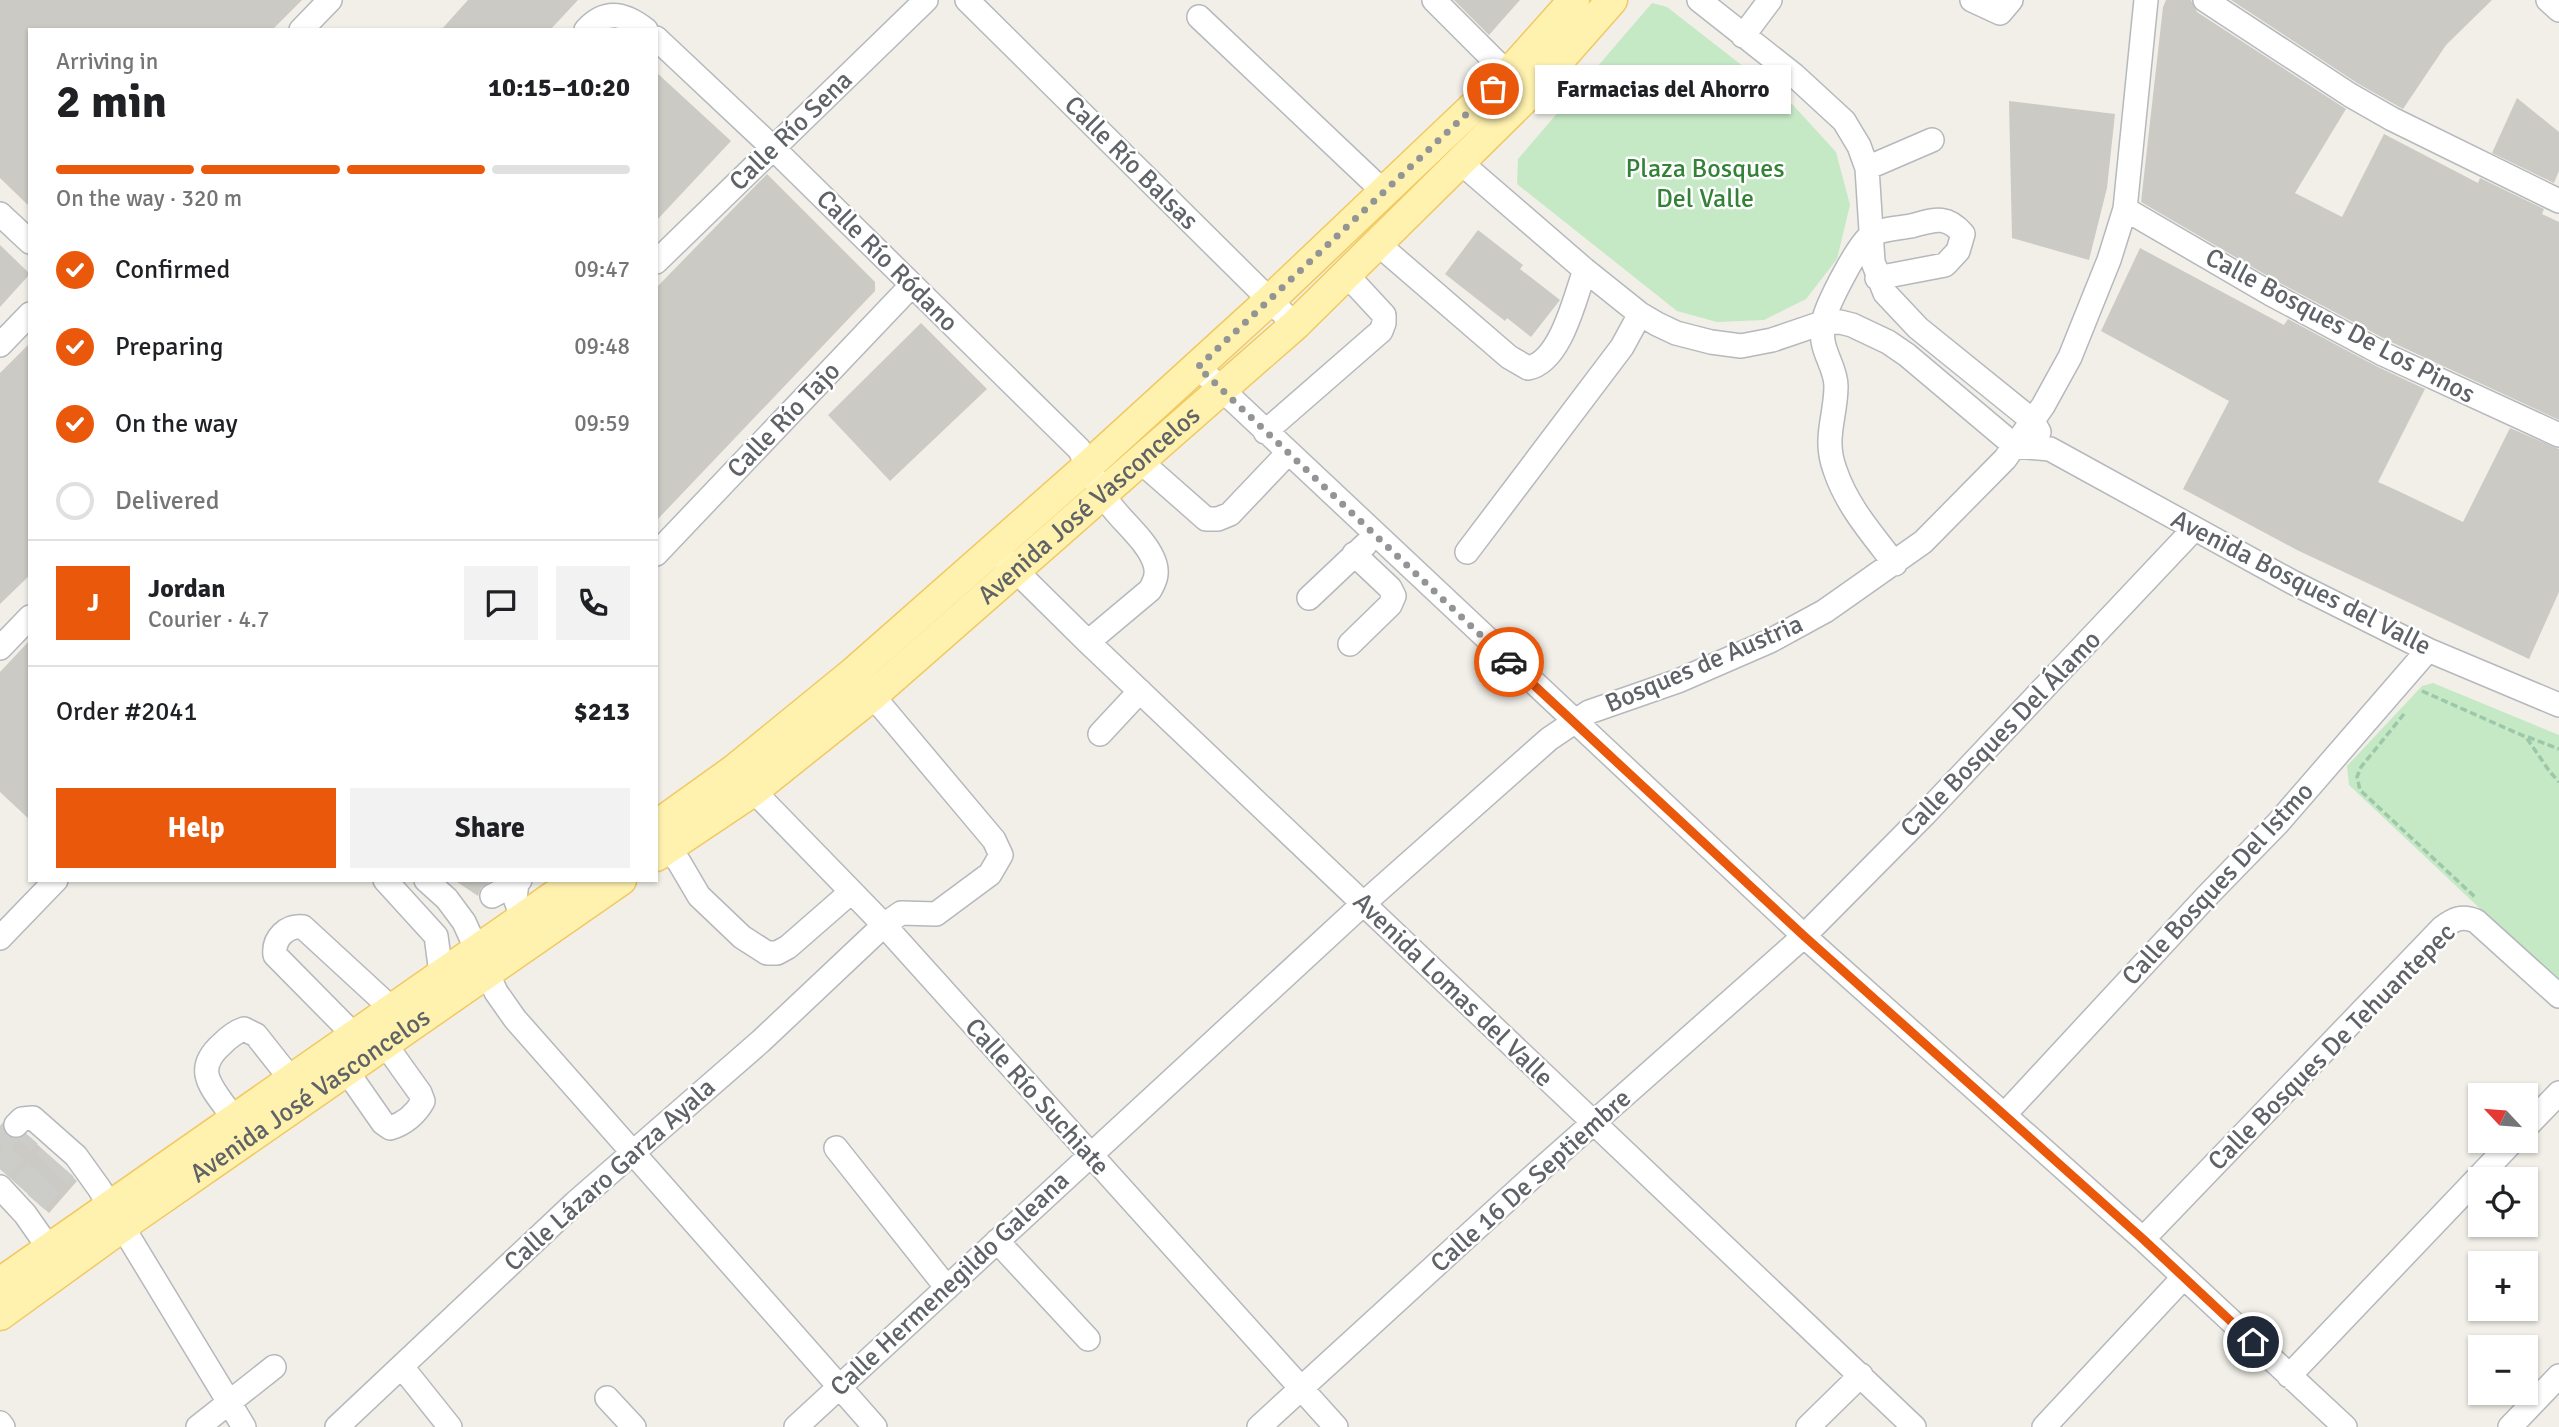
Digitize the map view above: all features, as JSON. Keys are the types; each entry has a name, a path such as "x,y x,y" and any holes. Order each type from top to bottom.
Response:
{"main road":[{"name":"Avenida José Vasconcelos","path":"744,781 853,673 1005,560 1104,495 1296,325 1407,218 1551,71 1612,0"},
{"name":"Avenida José Vasconcelos","path":"659,841 873,696 1005,560 1088,466 1385,193 1508,74 1561,5"},
{"path":"1460,162 1468,140 1501,93 1508,74"},
{"name":"Avenida José Vasconcelos","path":"0,1315 56,1259 116,1216 385,1044 482,960 522,917 574,882"},
{"name":"Avenida José Vasconcelos","path":"116,1216 234,1119 441,973 482,960 618,882"},
{"name":"Avenida José Vasconcelos","path":"0,1283 56,1259"}],"street":[{"path":"303,28 330,0"},
{"name":"Calle Río Sena","path":"658,260 926,0"},
{"name":"Calle Río Balsas","path":"967,0 1296,325"},
{"path":"1434,0 1508,74"},
{"name":"Avenida Bosques del Valle","path":"1699,0 1794,75 1844,121 1859,146 1867,168 1873,262 1885,293 1897,309 1918,328 2033,421 2050,449"},
{"path":"1743,36 1770,0"},
{"path":"1972,0 2000,13 2011,0"},
{"name":"Bosques de Austria","path":"1573,722 1589,712 1678,681 1770,641 1825,611 1923,542 2015,446 2033,421 2070,357 2105,270 2124,209 2147,0"},
{"path":"2205,0 2392,120 2559,201"},
{"path":"2549,0 2559,10"},
{"path":"589,28 605,16 624,15 643,28"},
{"path":"1199,17 1385,193"},
{"name":"Calle Río Ródano","path":"658,40 773,148 1079,449 1104,495 1155,561 1157,571 1150,590 1088,642"},
{"path":"1867,168 1932,140"},
{"path":"1460,162 1640,314 1676,333 1741,346 1772,340 1822,323 1840,322 1852,325 1888,342 2015,446"},
{"name":"Calle Bosques De Los Pinos","path":"2124,209 2271,294 2383,354 2559,435"},
{"path":"0,214 28,240"},
{"path":"1877,278 1945,265 1958,251 1964,234 1955,224 1941,219 1871,236 1856,254 1828,306 1822,323 1823,343 1835,376 1836,387 1829,448 1834,469 1845,495 1895,564"},
{"path":"1378,244 1509,357 1528,368 1545,360 1554,347 1568,319 1585,270"},
{"path":"1265,432 1381,331 1384,315 1346,274"},
{"name":"Calle Río Tajo","path":"658,552 911,286"},
{"path":"1467,552 1622,347 1640,314"},
{"path":"0,345 28,316"},
{"path":"1198,367 1287,454 1804,936 2143,1239 2345,1427"},
{"name":"Avenida Bosques del Valle","path":"2015,446 2050,449 2292,582 2428,650 2559,705"},
{"path":"1140,461 1206,519 1218,519 1230,514 1287,454"},
{"name":"Calle Bosques Del Álamo","path":"1804,936 1952,786 2194,529"},
{"path":"1309,598 1375,536"},
{"path":"1350,644 1390,605 1394,596 1390,588 1354,555"},
{"name":"Avenida Lomas del Valle","path":"1005,560 1594,1125 1914,1427"},
{"path":"0,648 28,619"},
{"name":"Calle Bosques Del Istmo","path":"2005,1114 2278,823 2428,650"},
{"path":"853,673 994,840 1001,855 990,874 936,914 901,913 884,925"},
{"path":"1100,734 1140,691"},
{"name":"Calle Hermenegildo Galeana","path":"796,1427 1363,904 1522,762 1573,722"},
{"name":"Calle Río Suchiate","path":"744,781 884,925 1336,1427"},
{"path":"659,841 679,862 699,896 742,937 767,953 777,953 788,947 851,892"},
{"path":"0,937 54,882"},
{"path":"387,882 436,936 441,973"},
{"path":"428,882 447,899 464,922 515,1019 875,1427"},
{"path":"492,896 517,882"},
{"path":"519,882 515,898 522,917"},
{"name":"Calle Bosques De Tehuantepec","path":"2143,1239 2451,921 2464,917 2476,921 2559,996"},
{"name":"Calle Lázaro Garza Ayala","path":"337,1427 575,1203 761,1041 884,925"},
{"path":"353,1034 275,955 274,946 282,933 295,926 303,927 391,1008"},
{"name":"Calle 16 De Septiembre","path":"1259,1427 1530,1179 1804,936"},
{"path":"234,1119 205,1069 210,1055 235,1032 244,1029 256,1035 290,1078"},
{"path":"346,1070 383,1123 390,1128 397,1126 418,1110 423,1101 385,1044"},
{"path":"2538,1115 2559,1093"},
{"path":"28,1128 63,1156 116,1216 244,1427"},
{"path":"836,1148 947,1288"},
{"path":"2289,1376 2502,1153"},
{"path":"19,1198 56,1259"},
{"path":"997,1241 1088,1339"},
{"path":"2044,1427 2183,1278"},
{"path":"198,1427 274,1367"},
{"path":"401,1367 450,1427"},
{"path":"1808,1427 1861,1375"},
{"path":"2511,1427 2559,1376"},
{"path":"607,1398 634,1427"}],"path":[{"path":"2415,700 2423,690 2526,737 2559,749"},
{"path":"2407,710 2361,767 2357,777 2360,790 2479,901"},
{"path":"2526,737 2559,782"}],"green space":[{"name":"Plaza Bosques Del Valle","path":"1652,3 1667,7 1793,105 1836,152 1850,205 1837,259 1806,299 1764,320 1717,322 1677,311 1517,184 1518,159"},
{"path":"2433,683 2559,735 2559,983 2349,785 2347,766 2422,686"}],"building":[{"path":"0,0 302,0 274,28 28,28 28,205 0,178"},
{"path":"468,0 578,0 552,28 443,28"},
{"path":"1454,0 1520,0 1489,35"},
{"path":"2166,0 2191,0 2197,12 2346,109 2295,193 2342,217 2384,134 2478,183 2480,178 2544,209 2542,214 2559,222 2559,420 2389,341 2278,282 2141,202 2163,7"},
{"path":"2231,0 2492,0 2446,45 2403,109 2357,83"},
{"path":"658,74 731,141 658,219"},
{"path":"2517,98 2559,132 2559,171 2554,183 2492,153"},
{"path":"2009,101 2115,114 2107,188 2089,260 2012,238"},
{"path":"767,174 875,282 875,291 658,519 658,286"},
{"path":"1478,230 1523,265 1520,269 1560,300 1531,337 1507,318 1505,321 1445,274"},
{"path":"0,245 28,272 28,276 0,307"},
{"path":"2140,248 2284,325 2288,319 2425,389 2378,482 2463,522 2510,428 2559,449 2559,592 2529,659 2297,550 2183,489 2229,401 2101,331"},
{"path":"921,323 987,389 890,481 828,415"},
{"path":"28,345 28,577 0,604 0,373"},
{"path":"28,642 28,818 0,792 0,672"},
{"path":"457,882 489,882 481,888 478,896"},
{"path":"2,1126 12,1138 19,1139 26,1134 77,1181 49,1213 0,1169"}],"tunnel":[{"path":"0,1143 16,1125"},
{"path":"0,1169 29,1136"},
{"path":"22,1188 50,1156"},
{"path":"36,1202 65,1169"}],"way so far":[{"path":"1493,89 1198,367 1509,662"}],"place":[{"name":"Farmacias del Ahorro","path":"1493,89"}],"route":[{"path":"1509,662 1804,936 2038,1143 2253,1342"}]}
